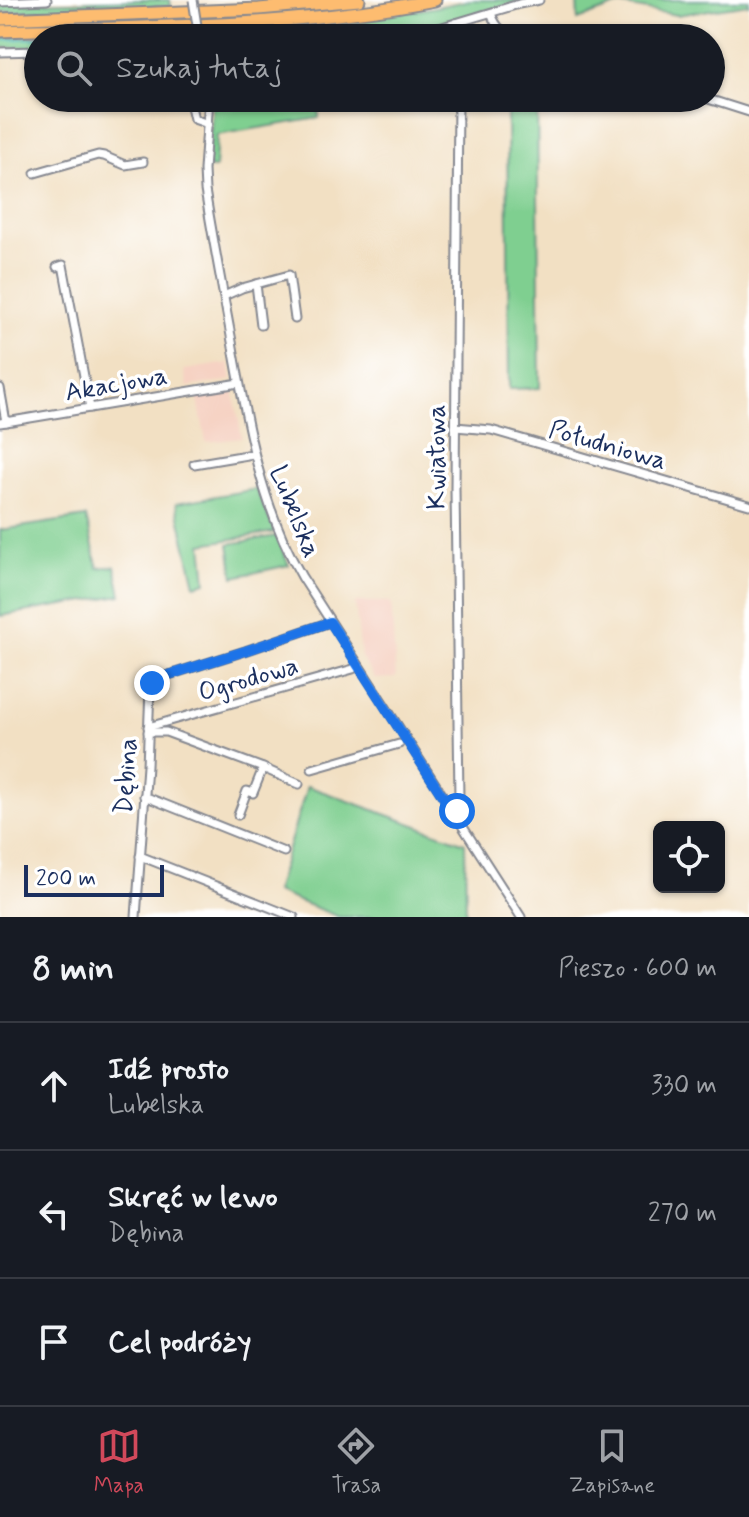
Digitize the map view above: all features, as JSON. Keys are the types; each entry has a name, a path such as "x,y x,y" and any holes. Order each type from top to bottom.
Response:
{"highway":[{"path":"0,19 238,11 359,0"},
{"path":"183,24 287,20 435,0"},
{"path":"0,31 24,30"}],"street":[{"path":"0,2 47,0"},
{"path":"193,0 197,24"},
{"path":"451,24 539,0"},
{"path":"491,13 496,24"},
{"path":"0,52 24,51"},
{"path":"725,104 749,112"},
{"path":"192,112 194,119 208,124"},
{"name":"Lubelska","path":"208,112 204,184 239,383 263,487 290,555 330,622 521,917"},
{"name":"Kwiatowa","path":"454,814 459,799 455,427 458,112"},
{"path":"35,173 98,155 125,165 143,162"},
{"path":"57,267 63,265 90,408"},
{"path":"224,296 289,275 295,319"},
{"path":"256,284 261,325"},
{"name":"Akacjowa","path":"3,422 239,383"},
{"path":"0,388 3,422"},
{"name":"Południowa","path":"455,427 491,430 749,505"},
{"path":"194,464 253,454"},
{"name":"Dębina","path":"136,917 150,688 156,679 330,622"},
{"name":"Ogrodowa","path":"148,730 358,665"},
{"path":"148,730 166,732 299,784"},
{"path":"312,769 399,744"},
{"path":"238,815 247,791 253,793 263,768"},
{"path":"144,796 284,852"},
{"path":"140,856 294,917"}],"shaded area":[{"path":"229,363 232,380 187,387 184,370"},
{"path":"233,389 242,438 206,442 197,395"},
{"path":"355,602 391,602 396,678 375,679 361,657"}],"green space":[{"path":"170,0 171,6 0,12 0,4"},
{"path":"470,0 525,0 435,24 302,24 364,18"},
{"path":"577,0 749,0 749,4 677,15 619,5 578,20"},
{"path":"24,36 24,47 0,48 0,37"},
{"path":"212,112 319,112 319,118 217,135 215,168 210,168"},
{"path":"507,112 537,112 540,388 509,389"},
{"path":"256,489 275,532 202,544 206,582 195,585 176,503"},
{"path":"86,517 98,568 115,566 121,595 0,616 0,530"},
{"path":"276,536 289,565 234,577 229,544"},
{"path":"307,786 465,843 466,917 339,917 275,892"}],"waterway":[{"path":"0,40 24,39"}],"route":[{"path":"152,683 156,679 330,622 454,814 457,811"}]}
